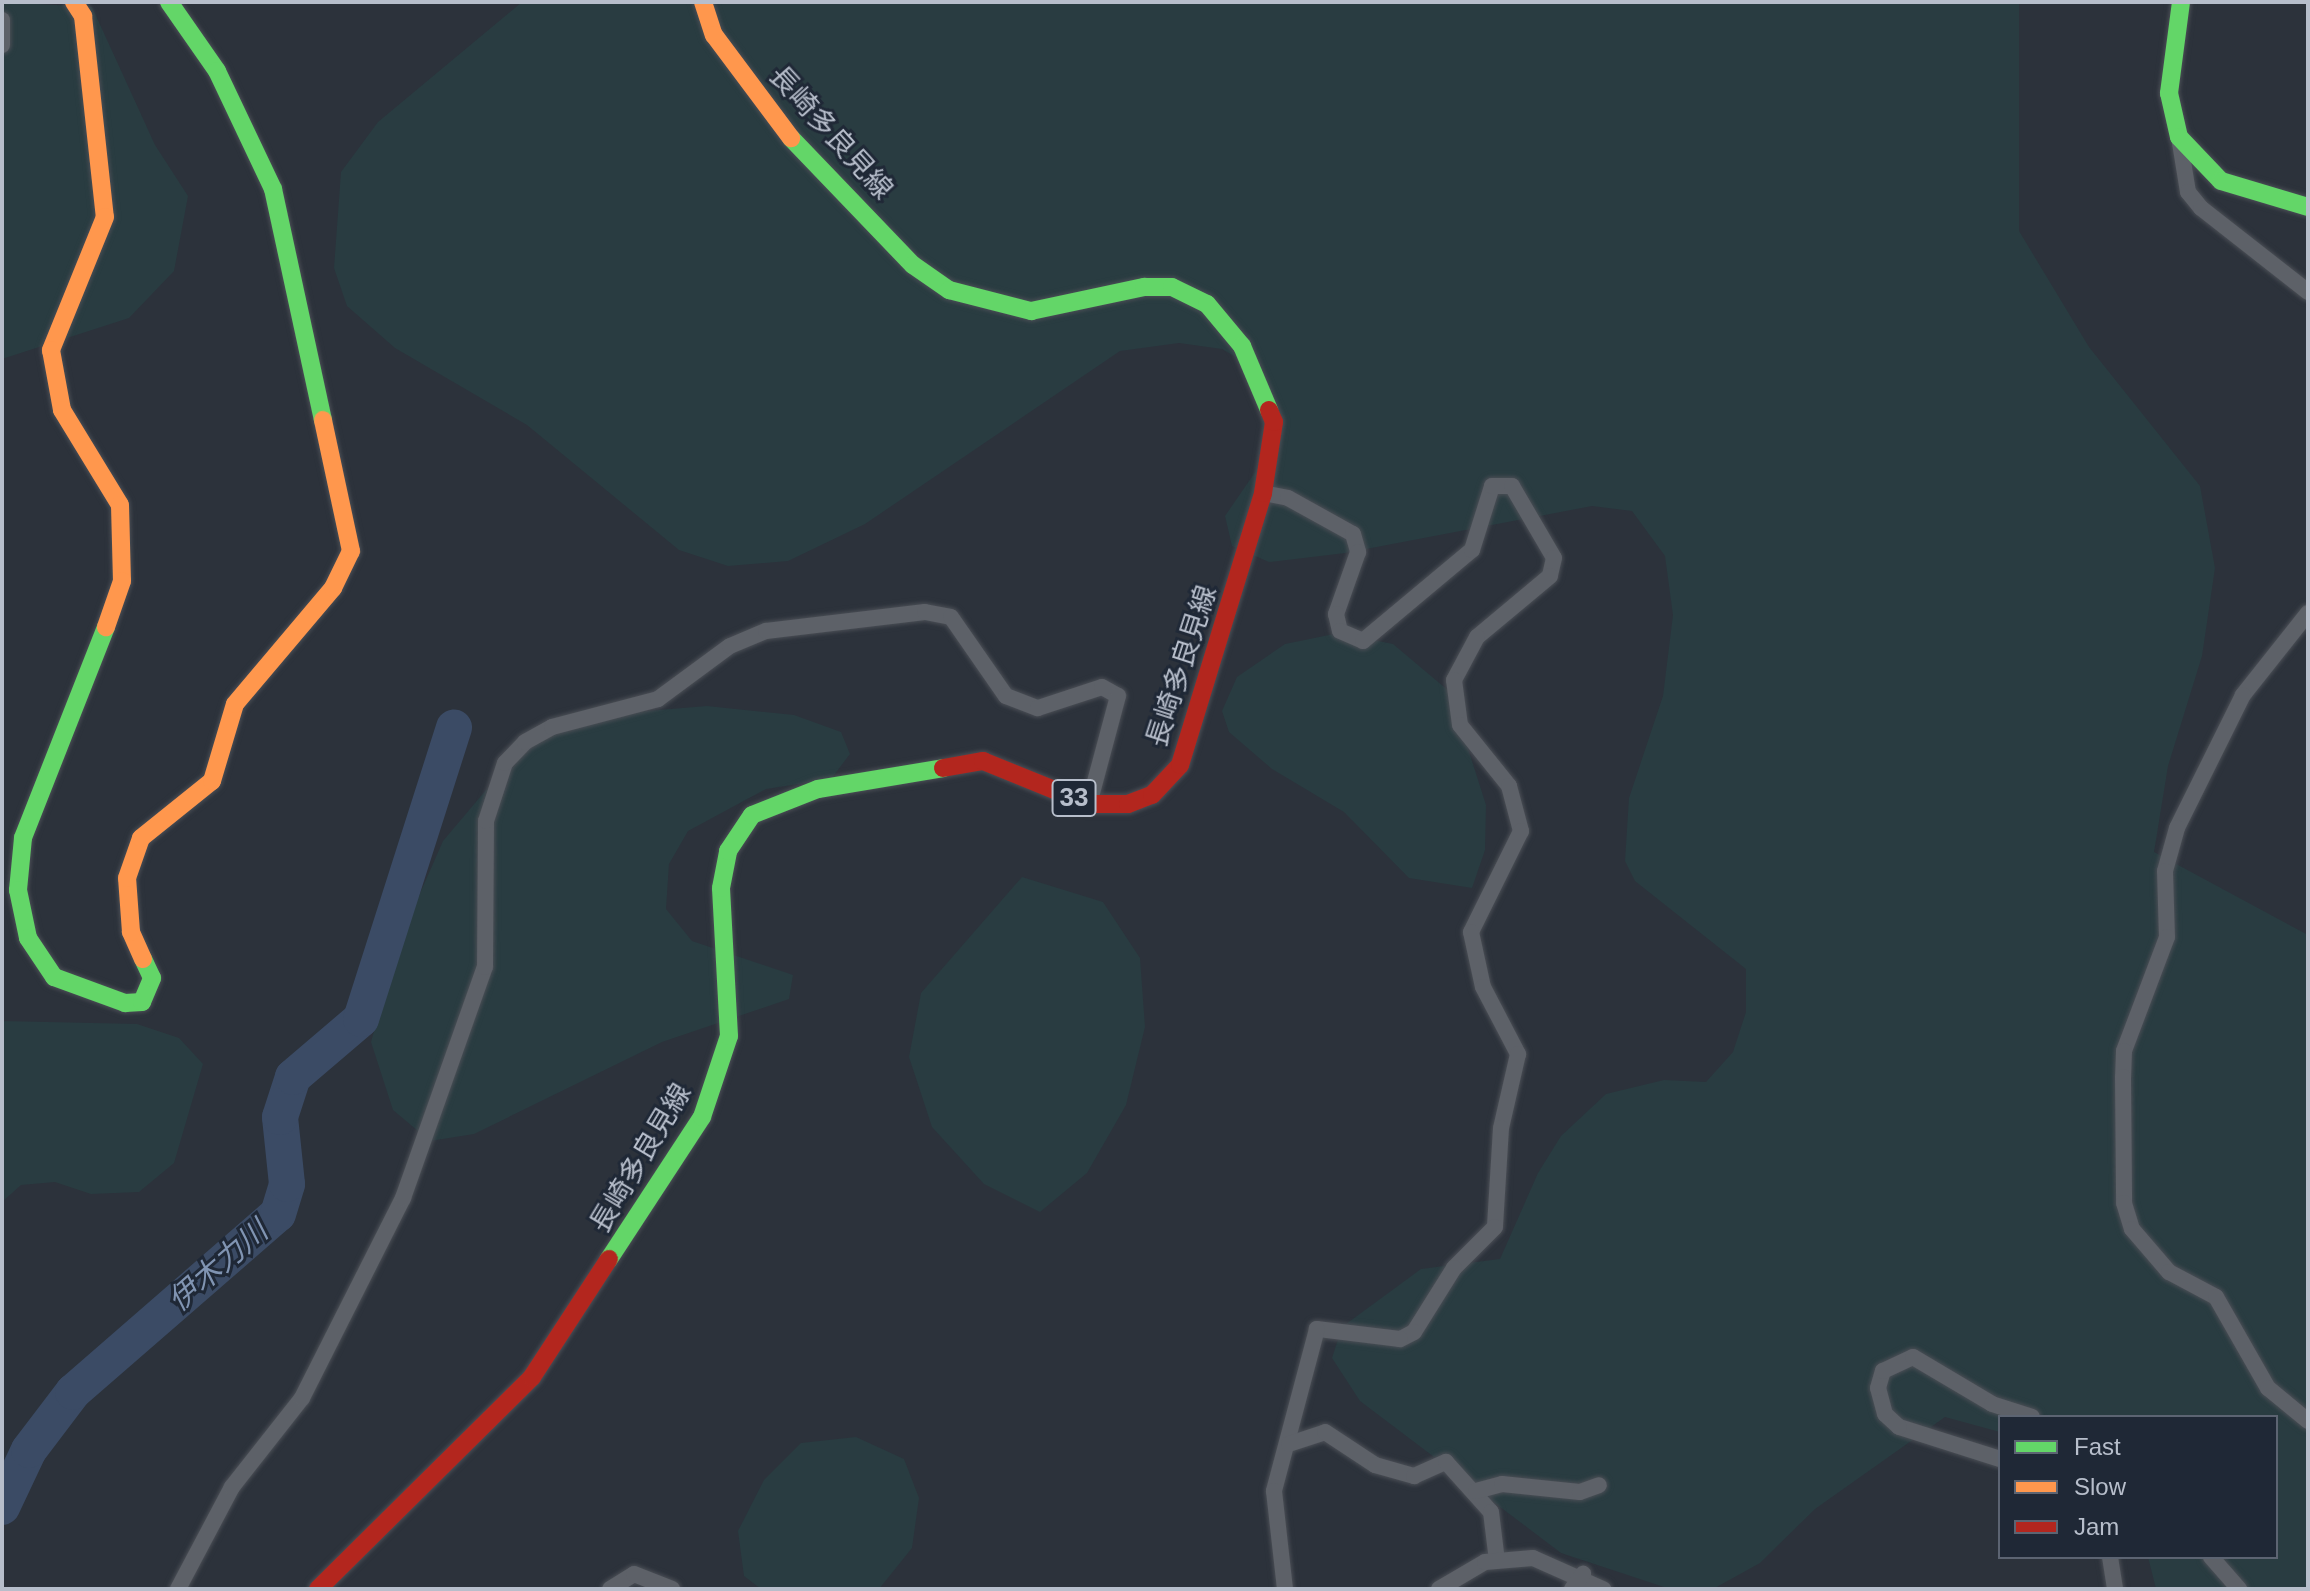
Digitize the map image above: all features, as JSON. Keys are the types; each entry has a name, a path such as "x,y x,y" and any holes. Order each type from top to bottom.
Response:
{"street":[{"path":"74,2 83,16 105,217 51,350 62,410 120,505 125,549 122,581 92,667 23,838 18,890 28,938 54,977 125,1003 142,1002 152,978 131,932 127,878 141,838 212,781 235,704 333,588 351,551 273,189 217,71 169,2"},
{"name":"長崎多良見線","path":"318,1589 532,1377 702,1117 729,1036 721,888 728,851 752,815 818,789 983,761 1089,804 1128,804 1152,795 1180,765 1263,493 1274,422 1242,346 1207,304 1172,287 1144,287 1031,311 949,290 913,265 778,124 714,35 703,2"},
{"path":"2181,2 2169,93 2188,192 2201,208 2308,292"},
{"path":"2,20 2,45"},
{"path":"2179,137 2221,181 2308,207"},
{"path":"1263,493 1288,498 1353,534 1358,552 1336,614 1340,631 1363,641 1472,550 1492,486 1512,486 1554,558 1550,576 1477,637 1454,680 1460,725 1509,786 1521,831 1471,932 1483,987 1518,1054 1501,1128 1495,1227 1454,1268 1414,1332 1400,1339 1317,1329 1289,1444 1274,1491 1285,1589"},
{"path":"178,1589 232,1487 302,1398 403,1198 485,967 486,821 505,763 525,742 552,727 658,699 730,646 766,631 925,612 951,617 1006,696 1038,708 1102,687 1118,696 1089,804"},
{"path":"2308,613 2243,695 2177,828 2165,871 2167,937 2124,1051 2123,1077 2124,1203 2132,1229 2169,1272 2216,1297 2268,1388 2308,1421"},
{"path":"1998,1458 1899,1427 1885,1414 1878,1388 1883,1371 1913,1357 1992,1404 2026,1415"},
{"path":"1289,1444 1325,1432 1375,1465 1414,1476 1446,1462 1476,1491 1491,1512 1497,1561"},
{"path":"1476,1491 1502,1484 1580,1492 1599,1485"},
{"path":"1439,1589 1497,1561 1533,1558 1583,1574 1603,1589"},
{"path":"2110,1559 2115,1589"},
{"path":"2213,1559 2239,1589"},
{"path":"610,1589 634,1574 672,1589"},
{"path":"1572,1589 1583,1574"}],"green space":[{"path":"2,2 92,7 155,145 188,196 174,271 129,318 2,359"},
{"path":"522,2 2019,2 2019,231 2089,347 2200,486 2215,568 2202,656 2168,766 2154,852 2308,935 2308,1589 2156,1589 2148,1559 2278,1559 2278,1415 1998,1415 1998,1431 1945,1417 1815,1509 1760,1563 1713,1589 1670,1589 1561,1553 1360,1401 1332,1358 1342,1327 1421,1269 1500,1259 1538,1173 1561,1136 1606,1094 1664,1080 1706,1082 1733,1052 1746,1012 1746,969 1635,881 1625,861 1629,798 1663,696 1673,615 1665,556 1632,511 1592,506 1345,553 1269,562 1232,546 1225,516 1258,468 1278,407 1255,368 1222,349 1179,343 1120,351 865,524 788,561 728,566 679,550 527,425 395,348 347,306 334,268 341,172 378,122"},
{"path":"1339,633 1393,644 1450,692 1486,805 1485,850 1472,888 1409,878 1344,812 1272,769 1229,732 1222,711 1237,677 1285,644"},
{"path":"707,706 794,715 841,732 850,754 831,779 766,789 688,831 669,864 666,909 692,941 793,975 789,999 662,1042 474,1134 430,1141 393,1110 371,1042 400,939 443,841 524,745 586,716"},
{"path":"1022,877 1103,902 1140,958 1145,1027 1126,1105 1087,1173 1040,1212 984,1184 932,1127 909,1057 921,993"},
{"path":"2,1021 137,1024 179,1038 203,1064 174,1163 139,1192 91,1194 55,1182 21,1185 2,1202"},
{"path":"856,1437 904,1459 919,1498 912,1548 879,1589 761,1589 744,1576 738,1531 764,1480 801,1443"}],"waterway":[{"name":"伊木力川","path":"2,1507 29,1450 73,1392 278,1214 287,1184 280,1117 293,1077 361,1019 454,727"}],"traffic: fast":[{"path":"169,2 217,71 273,189 323,420"},
{"path":"2181,2 2169,93 2179,137 2221,181 2308,207"},
{"path":"791,138 913,265 949,290 1031,311 1144,287 1172,287 1207,304 1242,346 1269,410"},
{"path":"106,627 23,838 18,890 28,938 54,977 125,1003 142,1002 152,978 143,959"},
{"path":"609,1259 702,1117 729,1036 721,888 728,851 752,815 818,789 943,768"}],"traffic: slow":[{"path":"74,2 83,16 105,217 51,350 62,410 120,505 122,581 106,627"},
{"path":"703,2 714,35 791,138"},
{"path":"143,959 131,932 127,878 141,838 212,781 235,704 333,588 351,551 323,420"}],"traffic: jam":[{"path":"943,768 983,761 1089,804 1128,804 1152,795 1180,765 1263,493 1274,422 1269,410"},
{"path":"318,1589 532,1377 609,1259"}]}
